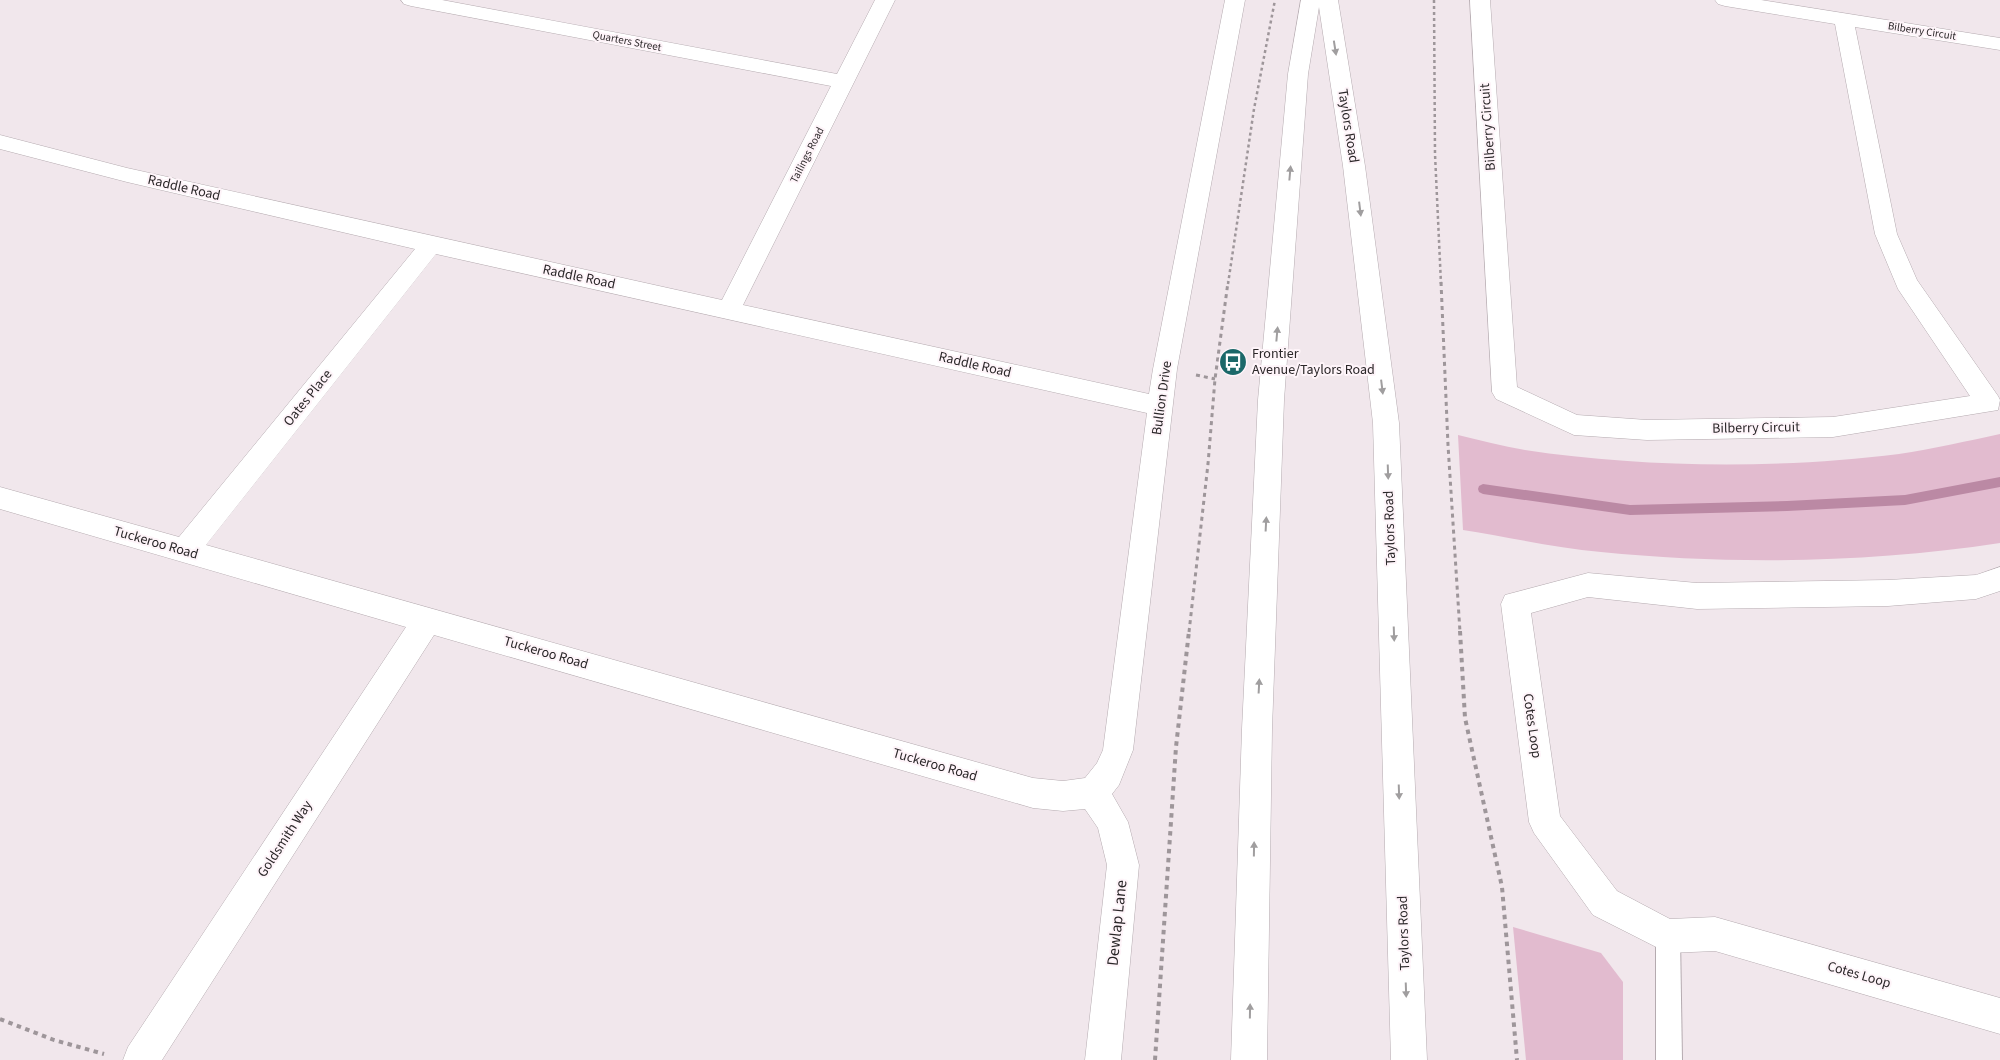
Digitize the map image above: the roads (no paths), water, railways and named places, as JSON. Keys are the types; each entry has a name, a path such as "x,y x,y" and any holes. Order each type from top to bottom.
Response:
{"street":[{"name":"Quarters Street","path":"411,0 844,82"},
{"name":"Tailings Road","path":"729,310 885,0"},
{"name":"Bullion Drive","path":"1092,793 1108,774 1118,750 1165,369 1235,0"},
{"path":"1249,1060 1257,729 1271,400 1298,74 1311,0"},
{"name":"Taylors Road","path":"1328,0 1354,166 1386,423 1409,1060"},
{"name":"Bilberry Circuit","path":"1480,0 1504,392 1574,424 1647,430 1834,427 1994,402 1906,283 1886,234 1844,19"},
{"name":"Bilberry Circuit","path":"1725,0 2000,44"},
{"name":"Raddle Road","path":"0,142 126,175 431,245 1160,406"},
{"name":"Oates Place","path":"184,551 431,245"},
{"name":"Tuckeroo Road","path":"0,498 1033,793 1063,796 1092,793"},
{"name":"Cotes Loop","path":"2000,579 1976,587 1908,592 1697,596 1588,585 1515,604 1545,822 1605,903 1668,936 1715,934 2000,1016"},
{"name":"Goldsmith Way","path":"141,1060 428,619"},
{"name":"Dewlap Lane","path":"1092,793 1112,822 1124,865 1103,1060"}],"lane":[{"path":"1668,936 1668,1060"}],"waterway":[{"path":"1483,489 1630,510 1787,506 1905,500 2000,482"}],"place":[{"name":"Frontier Avenue/Taylors Road","path":"1233,362"}]}
